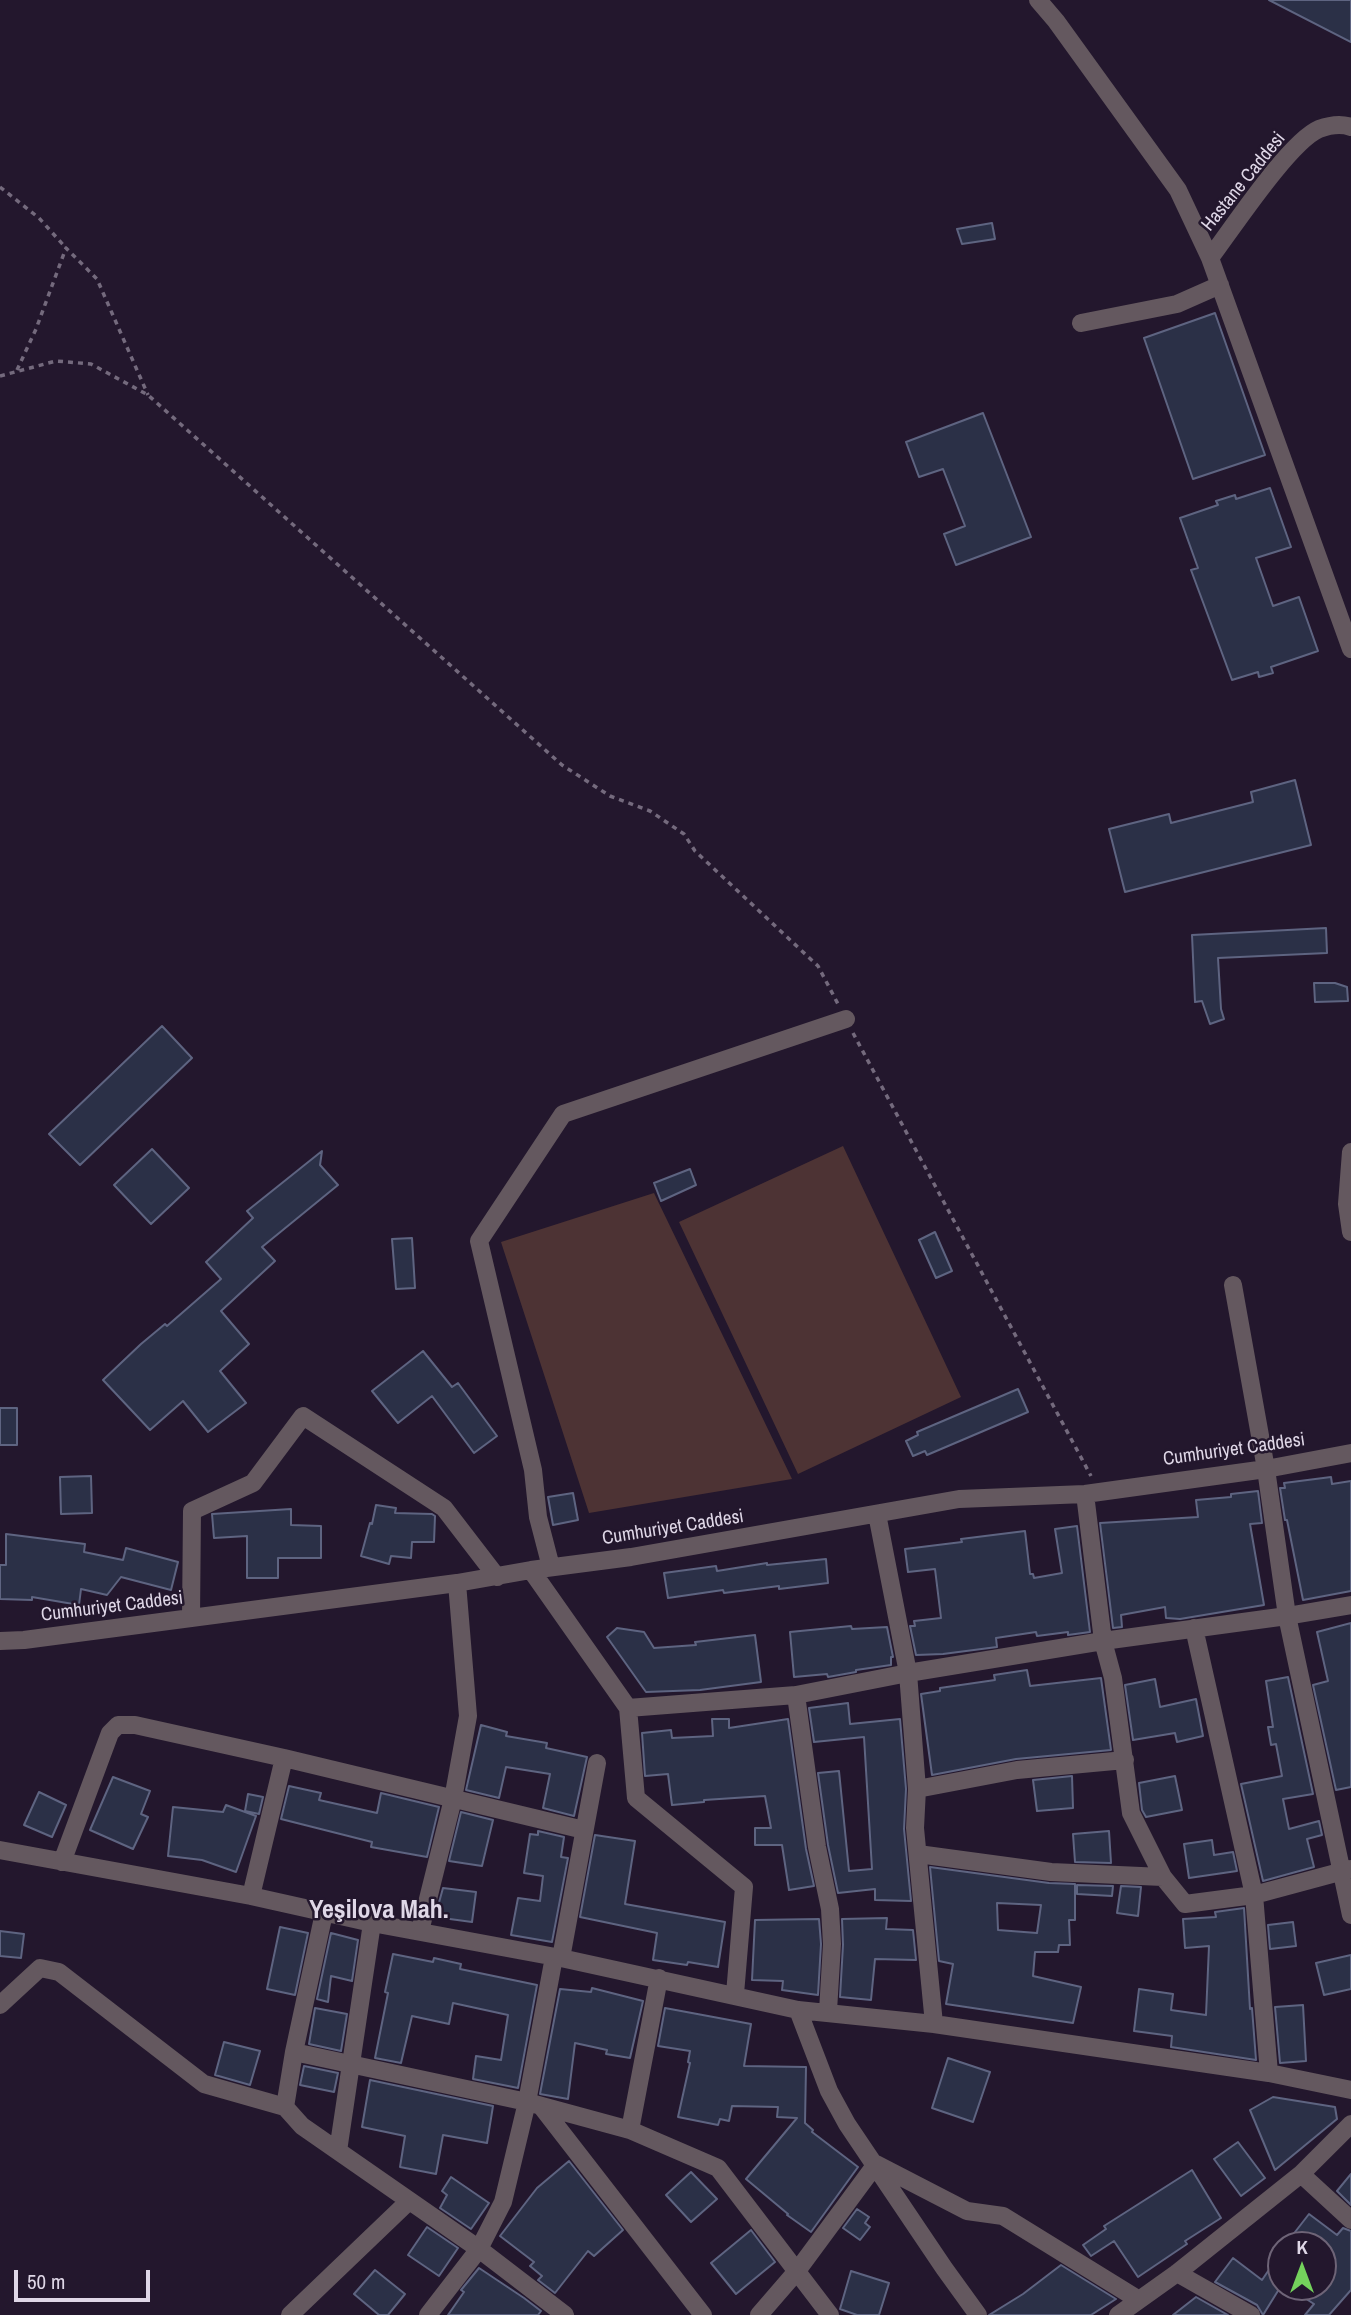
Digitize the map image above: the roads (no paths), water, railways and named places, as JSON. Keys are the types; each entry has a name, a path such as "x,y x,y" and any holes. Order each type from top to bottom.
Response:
{"street":[{"path":"1038,0 1178,190 1210,258 1351,649"},
{"name":"Hastane Caddesi","path":"1210,258 1289,154 1317,130 1341,123 1351,127"},
{"path":"1081,323 1177,304 1220,285"},
{"path":"551,1567 538,1517 533,1470 479,1241 563,1114 846,1019"},
{"path":"1351,1152 1347,1204 1351,1232"},
{"path":"1233,1285 1266,1469 1287,1616 1346,1870 1351,1915"},
{"path":"191,1618 192,1511 253,1483 303,1416 444,1508 497,1577"},
{"name":"Cumhuriyet Caddesi","path":"0,1641 457,1583 631,1557 959,1499 1091,1492 1266,1469 1351,1453"},
{"path":"1091,1492 1103,1641 1113,1678 1131,1813 1163,1877 1185,1904 1254,1895 1346,1870"},
{"path":"877,1514 908,1673 917,1789 915,1828 934,2024"},
{"path":"531,1570 628,1708 636,1798 744,1887 735,1994"},
{"path":"421,1931 453,1799 468,1716 457,1583"},
{"path":"628,1708 796,1695 908,1673 1103,1641 1351,1605"},
{"path":"1194,1628 1254,1895 1269,2073"},
{"path":"796,1695 817,1847 830,1909 832,1944 828,2011"},
{"path":"62,1862 110,1733 118,1725 135,1725 284,1758 584,1830"},
{"path":"251,1896 284,1758"},
{"path":"917,1789 1017,1770 1125,1760"},
{"path":"428,2315 479,2249 503,2202 534,2104 558,1957 597,1763"},
{"path":"0,1850 558,1957 798,2010 934,2024 1269,2073 1351,2090"},
{"path":"918,1854 1051,1872 1163,1877"},
{"path":"285,2106 324,1913"},
{"path":"338,2151 372,1923"},
{"path":"0,2005 40,1968 60,1972 204,2084 285,2106 302,2126 479,2249 565,2315"},
{"path":"630,2130 659,1978"},
{"path":"798,2010 829,2091 847,2124 978,2315"},
{"path":"294,2052 534,2104 630,2130 718,2168 830,2315"},
{"path":"534,2104 702,2315"},
{"path":"1118,2315 1177,2273 1301,2174 1351,2124"},
{"path":"759,2315 797,2271 876,2164"},
{"path":"876,2164 967,2211 1003,2216 1139,2300"},
{"path":"1301,2174 1351,2220"},
{"path":"290,2315 409,2201"},
{"path":"1177,2273 1251,2315"}],"district":[{"name":"Yeşilova Mah.","path":"379,1911"}]}
